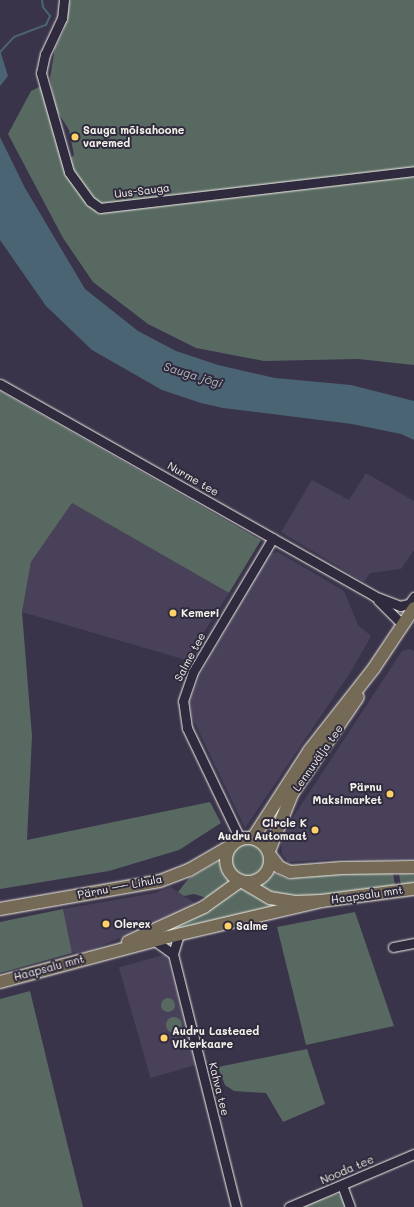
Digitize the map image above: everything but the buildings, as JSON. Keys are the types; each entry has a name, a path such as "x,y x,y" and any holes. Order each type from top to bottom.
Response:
{"main road":[{"name":"Lennuvälja tee","path":"270,853 292,794 348,714 374,668 408,617"},
{"name":"Lennuvälja tee","path":"253,838 309,751 374,668"},
{"path":"321,902 276,900 232,876 226,864 226,855 236,842 253,838 263,843 279,867 290,872 342,868 414,867"},
{"name":"Pärnu — Lihula","path":"0,909 160,881 189,870 236,842"},
{"path":"98,955 204,907 241,881 253,882 264,876 270,866 270,853"},
{"name":"Haapsalu mnt","path":"321,902 414,889"},
{"path":"98,955 179,934 321,902"},
{"name":"Haapsalu mnt","path":"0,982 98,955"}],"street":[{"name":"Uus-Sauga","path":"64,0 62,18 45,54 41,73 69,172 90,201 100,208 414,172"},
{"name":"Nurme tee","path":"0,384 273,538 408,617"},
{"name":"Salme tee","path":"236,842 187,728 183,701 193,672 273,538"},
{"name":"Nurme tee","path":"374,596 400,606"},
{"path":"408,617 400,606 409,604 414,597"},
{"path":"155,940 173,954 179,934"},
{"path":"392,946 414,943"},
{"name":"Kahva tee","path":"173,954 236,1207"},
{"name":"Nooda tee","path":"292,1206 414,1154"},
{"path":"342,1185 350,1207"}],"shaded area":[{"path":"366,473 414,501 414,550 401,569 370,573 364,582 281,532 312,480 349,500"},
{"path":"72,503 229,593 186,660 22,612 31,562"},
{"path":"278,552 344,591 358,625 371,636 350,673 245,828 193,719 189,702 200,675 269,554"},
{"path":"409,649 414,651 414,860 342,859 288,862 282,854 281,843 286,828 402,651"},
{"path":"170,887 198,905 91,950 72,953 63,909 155,893"},
{"name":"Audru Lasteaed Vikerkaare","path":"166,954 198,1065 151,1078 119,968"}],"green space":[{"path":"70,0 414,0 414,365 358,359 264,361 196,348 148,324 93,282 63,238 8,134 31,91 41,86 65,163 74,155 69,130 56,109 50,78 55,48 64,30"},
{"path":"0,391 261,540 229,593 72,503 31,562 22,612 32,736 27,840 210,802 221,823 179,850 109,871 0,889"},
{"path":"252,842 261,847 265,853 265,867 261,873 252,878 244,878 235,873 231,867 230,856 235,847 241,843"},
{"path":"222,859 231,879 219,890 207,898 194,894 184,896 178,892 189,878"},
{"path":"272,872 288,879 337,874 393,873 395,886 306,898 280,897 254,886 262,883"},
{"path":"399,874 414,874 414,884 401,886"},
{"path":"241,888 280,906 160,934 236,889"},
{"path":"63,909 72,953 0,973 0,922"},
{"path":"355,912 394,1026 306,1045 277,927"},
{"path":"30,991 83,1207 0,1207 0,999"},
{"path":"168,998 173,1000 175,1005 173,1010 168,1012 163,1010 161,1005 163,1000"},
{"path":"174,1017 181,1022 182,1025 177,1032 174,1033 167,1028 166,1025 171,1018"},
{"path":"307,1049 325,1104 283,1122 266,1093 234,1091 225,1085 218,1067"},
{"path":"336,1194 341,1195 348,1207 302,1207"}],"water":[{"path":"0,50 8,76 0,86"},
{"name":"Sauga jõgi","path":"0,137 25,188 85,289 138,331 176,351 218,365 275,378 351,385 414,401 414,440 401,434 352,424 223,408 201,403 162,390 92,350 46,306 0,240"}],"waterway":[{"path":"0,52 14,37 46,25 50,16 43,7 42,0"}],"place":[{"name":"Sauga mõisahoone varemed","path":"75,137"},
{"name":"Kemeri","path":"173,613"},
{"name":"Pärnu Maksimarket","path":"390,794"},
{"name":"Circle K Audru Automaat","path":"315,830"},
{"name":"Olerex","path":"106,924"},
{"name":"Salme","path":"228,926"},
{"name":"Audru Lasteaed Vikerkaare","path":"164,1038"}]}
